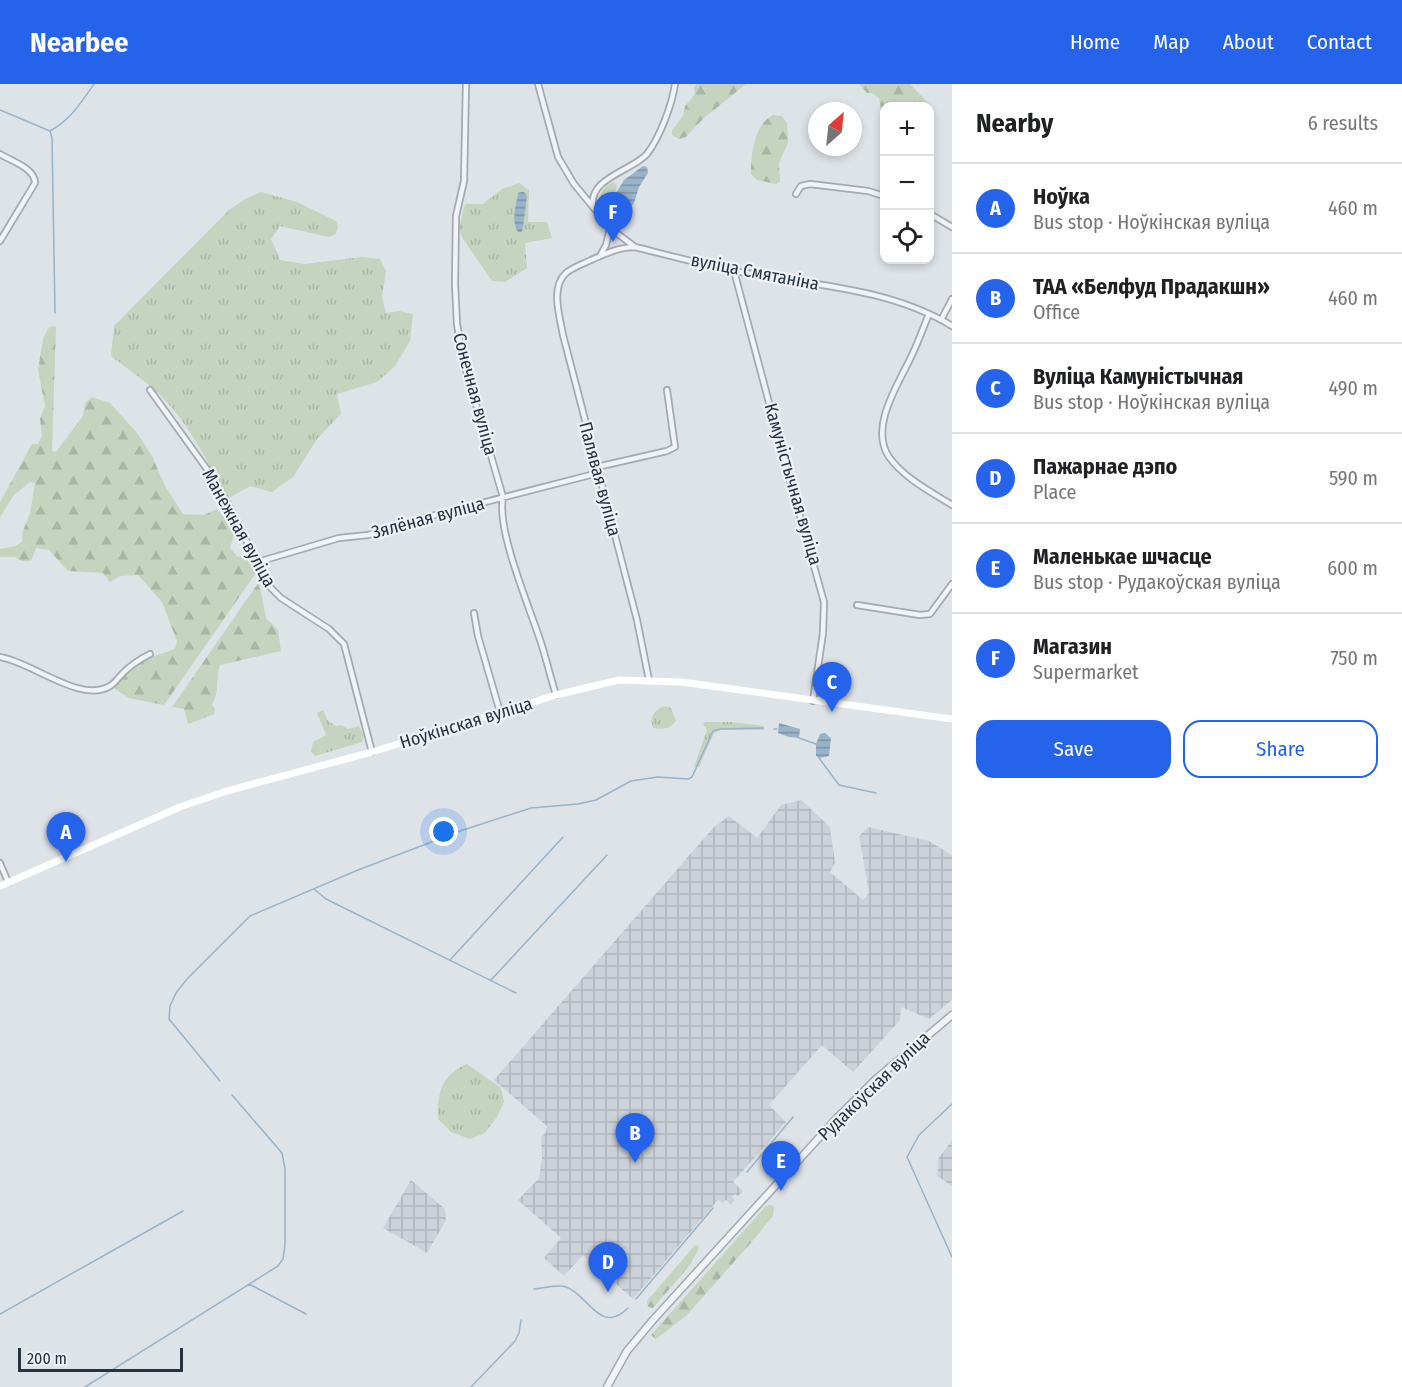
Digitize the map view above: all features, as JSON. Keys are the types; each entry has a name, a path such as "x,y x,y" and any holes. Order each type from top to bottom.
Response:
{"main road":[{"name":"Ноўкінская вуліца","path":"0,886 180,807 226,791 372,752 556,695 620,680 681,682 952,719"}],"street":[{"name":"Сонечная вуліца","path":"466,84 464,181 456,216 457,324 463,360 503,497 501,508 510,547 556,695"},
{"path":"538,84 558,157 574,184 610,228 634,247"},
{"path":"593,207 594,195 603,184 636,163 650,149 668,110 675,84"},
{"path":"0,154 35,177 35,183 0,242"},
{"path":"796,194 801,186 810,184 880,195"},
{"path":"934,216 952,227"},
{"path":"600,256 610,228"},
{"name":"вуліца Смятаніна","path":"561,278 571,270 600,256 624,247 634,247 734,271 891,299 952,326"},
{"name":"Камуністычная вуліца","path":"734,271 746,308 783,459 823,595 823,633 813,701"},
{"name":"Палявая вуліца","path":"561,278 558,288 559,314 637,620 649,680"},
{"path":"941,320 952,299"},
{"path":"929,314 890,401 882,441 891,459 906,474 952,506"},
{"name":"Манежная вуліца","path":"150,390 209,472 258,561 269,586 281,598 329,629 344,644 372,752"},
{"name":"Зялёная вуліца","path":"258,561 327,540 368,535 667,451 675,447 667,390"},
{"path":"857,605 920,615 930,614 952,584"},
{"path":"474,613 478,636 500,712"},
{"path":"0,657 13,659 76,690 91,691 109,687 135,662 150,654"},
{"path":"0,863 8,882"},
{"name":"Рудакоўская вуліца","path":"607,1387 627,1351 653,1320 837,1118 875,1080 952,1015"}],"shaded area":[{"path":"801,800 830,827 835,863 830,872 863,900 869,893 859,836 868,827 929,841 952,855 952,1000 929,1019 901,1007 900,1020 853,1072 822,1045 769,1105 786,1122 733,1182 743,1191 738,1196 735,1194 732,1197 735,1200 731,1205 726,1200 723,1203 718,1200 633,1299 583,1255 564,1276 544,1258 561,1238 518,1200 539,1178 542,1158 541,1137 546,1132 547,1126 494,1080 713,828 729,816 757,838 781,805"},
{"path":"952,1140 952,1186 937,1176 938,1159"},
{"path":"411,1180 445,1209 446,1220 427,1253 383,1228"}],"green space":[{"path":"697,84 746,84 704,118 686,137 679,139 672,135 672,130 683,116 685,106 695,94 694,87"},
{"path":"859,84 910,84 927,102 880,104 879,98 872,93 867,93"},
{"path":"773,115 782,116 787,123 788,143 779,163 780,182 776,184 757,180 751,174 755,141 762,126"},
{"path":"614,182 617,185 614,199 617,208 606,213 602,212 601,194"},
{"path":"519,183 529,190 528,222 547,222 552,238 525,243 527,268 505,282 492,281 463,239 459,228 465,204 483,204 502,189"},
{"path":"261,192 297,202 336,221 338,227 336,234 329,237 280,226 271,239 280,260 304,264 362,257 380,259 386,271 382,297 386,313 399,311 413,314 410,341 395,366 377,382 337,394 341,414 317,439 293,477 272,492 250,486 227,499 198,445 172,408 150,386 111,356 114,326 229,210"},
{"path":"56,326 52,451 56,452 83,416 85,403 92,397 110,403 137,433 151,454 165,486 183,514 204,515 217,509 235,531 230,548 238,557 250,555 256,573 164,705 129,698 112,687 146,659 175,649 177,641 162,602 138,575 120,576 110,582 103,573 68,571 49,550 36,548 31,561 22,561 15,557 0,557 0,549 16,546 22,542 23,531 30,513 35,483 30,482 14,495 0,517 0,502 32,444 38,444 42,436 40,419 45,406 38,370 43,339 49,327"},
{"path":"259,582 266,618 278,630 281,651 220,665 216,695 212,705 215,709 214,714 188,724 184,709 172,707"},
{"path":"664,706 671,708 676,721 666,728 653,728 653,715"},
{"path":"323,710 328,721 336,726 341,725 348,729 359,726 364,735 362,742 315,756 311,752 313,742 326,735 317,713"},
{"path":"706,722 764,726 764,730 721,730 714,733 699,767 694,767 707,730 703,724"},
{"path":"467,1064 501,1088 504,1102 497,1117 485,1133 470,1139 451,1132 438,1119 440,1093 443,1086 452,1073"},
{"path":"766,1206 774,1207 773,1216 687,1315 656,1339 651,1335"},
{"path":"695,1245 699,1246 698,1251 691,1264 653,1308 648,1307 647,1301"}],"water":[{"path":"643,166 647,167 648,173 639,187 634,203 629,209 624,210 617,205 616,193 624,180"},
{"path":"521,192 527,196 522,232 518,232 515,213 518,193"},
{"path":"779,723 800,729 799,738 778,733"},
{"path":"825,733 831,738 829,756 819,758 816,756 816,744 820,734"}],"waterway":[{"path":"0,110 50,131 70,116 94,84"},
{"path":"50,131 52,138 55,313"},
{"path":"220,1081 169,1019 170,1006 176,993 187,979 250,916 358,870 463,830 531,808 596,800 631,781 658,777 688,779 692,777 713,731 763,728"},
{"path":"799,738 816,744"},
{"path":"819,758 839,785 876,793"},
{"path":"450,960 563,837"},
{"path":"491,980 607,855"},
{"path":"314,889 326,899 516,993"},
{"path":"85,1387 278,1266 283,1259 285,1169 282,1153 232,1095"},
{"path":"952,1104 919,1135 907,1157 952,1257"},
{"path":"747,1172 793,1117"},
{"path":"636,1299 713,1208"},
{"path":"0,1314 183,1211"},
{"path":"249,1284 306,1314"},
{"path":"534,1289 566,1287 574,1291 602,1316 610,1318 628,1308"},
{"path":"471,1387 515,1341 521,1320"}],"place":[{"name":"Магазин","path":"613,242"},
{"name":"Вуліца Камуністычная","path":"832,712"},
{"name":"Ноўка","path":"66,862"},
{"name":"ТАА «Белфуд Прадакшн»","path":"635,1163"},
{"name":"Маленькае шчасце","path":"781,1191"},
{"name":"Пажарнае дэпо","path":"608,1292"}]}
